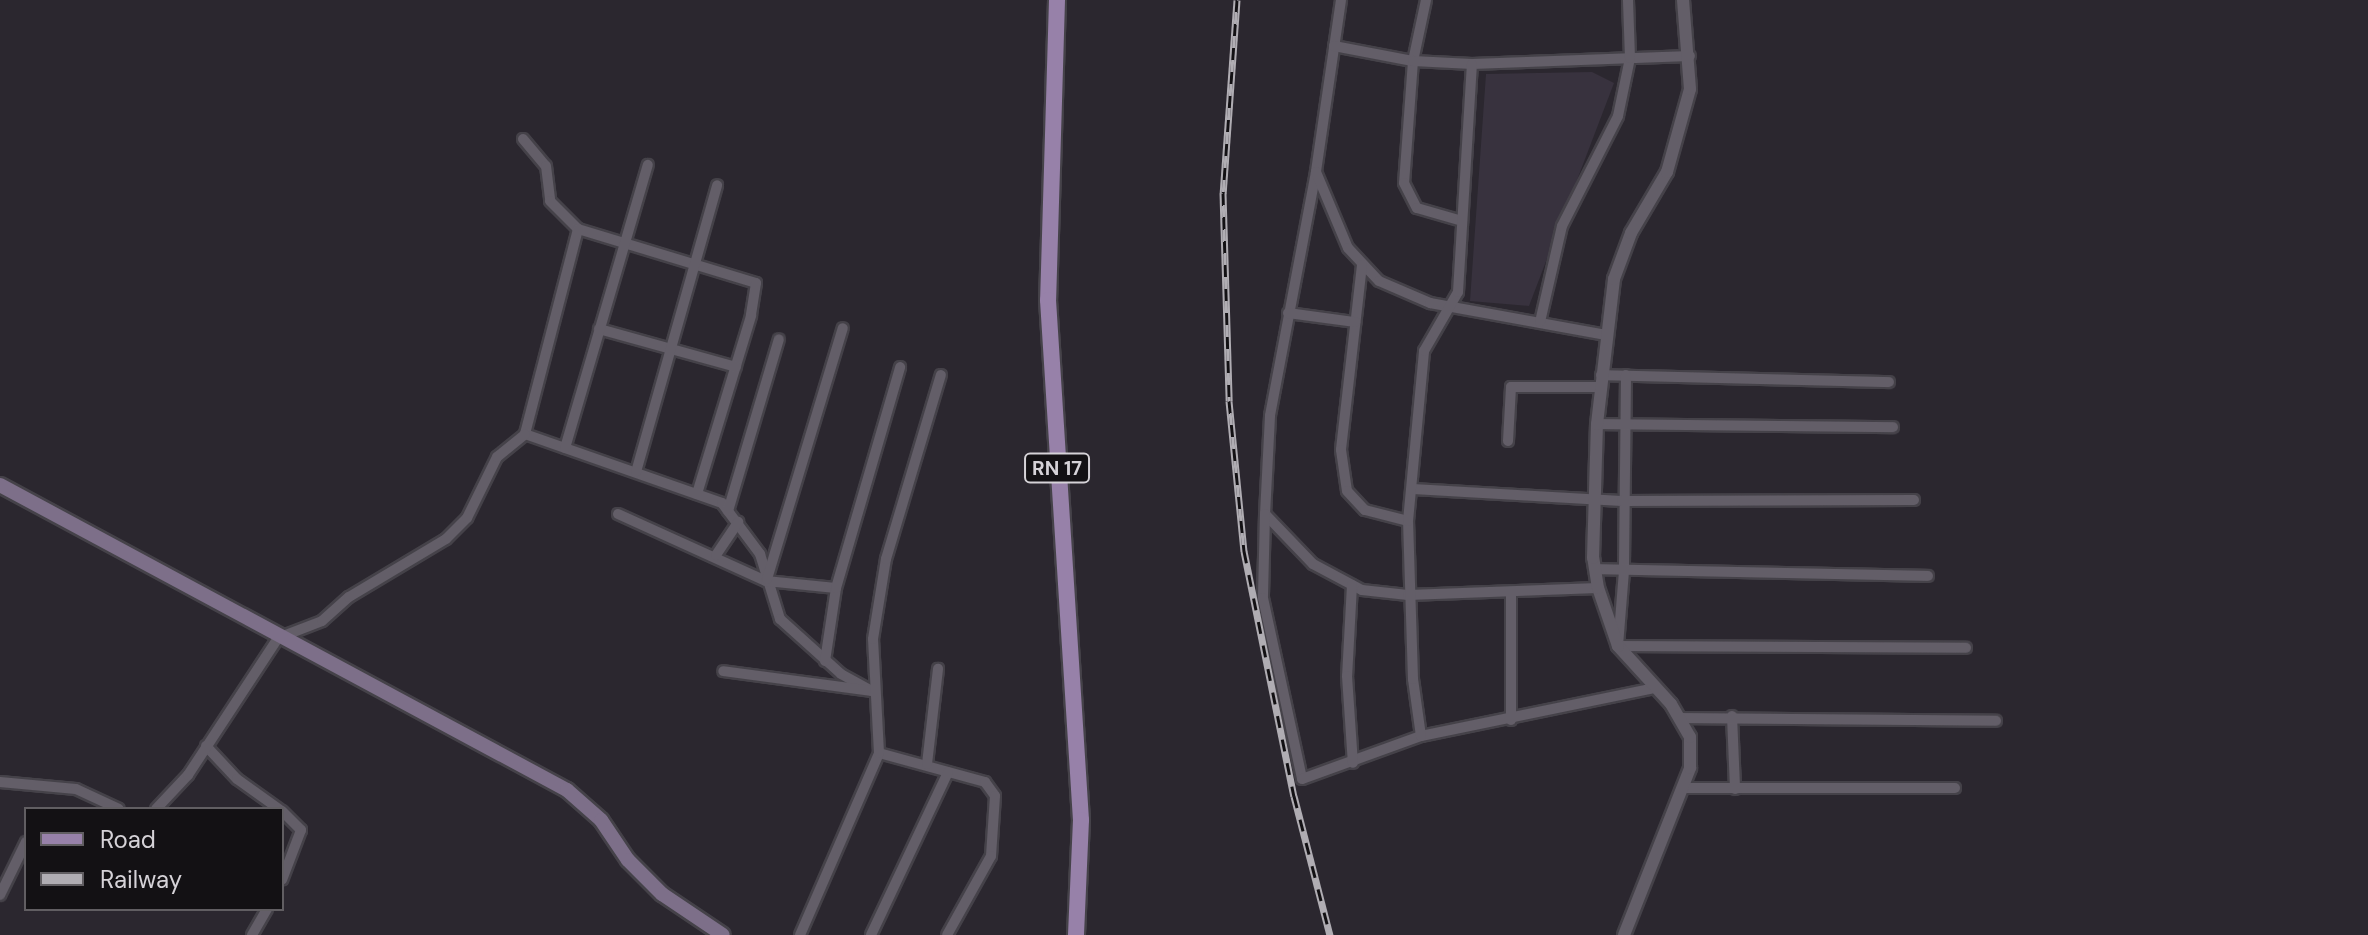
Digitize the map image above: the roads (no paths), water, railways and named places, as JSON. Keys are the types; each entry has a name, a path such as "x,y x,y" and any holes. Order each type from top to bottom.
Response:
{"main road":[{"name":"RN 17","path":"1057,0 1048,300 1081,820 1076,935"},
{"path":"0,485 76,522 278,638 567,790 593,811 628,860 662,894 723,935"}],"street":[{"path":"1341,0 1316,172 1270,416 1263,598 1298,776 1307,779 1421,736 1511,720 1654,688"},
{"path":"1426,0 1413,61 1404,183 1417,208 1462,221"},
{"path":"1540,322 1562,226 1618,116 1630,58 1628,0"},
{"path":"1624,935 1690,768 1690,737 1680,718 1618,646 1598,588 1593,498 1597,424 1614,279 1631,233 1667,172 1690,89 1690,56 1683,0"},
{"path":"1334,46 1413,61 1472,64 1690,56"},
{"path":"1421,736 1408,595 1408,521 1424,351 1453,307 1472,64"},
{"path":"523,139 546,166 550,201 578,229 756,283 736,367 697,494"},
{"path":"565,448 648,165"},
{"path":"1316,172 1348,248 1379,281 1453,307 1606,335"},
{"path":"636,472 717,185"},
{"path":"158,807 206,746 278,638 294,636 322,621 349,597 446,539 467,518 497,457 525,434 578,229"},
{"path":"1362,265 1341,450 1347,491 1365,510 1408,521"},
{"path":"1288,313 1355,322"},
{"path":"766,581 843,328"},
{"path":"599,329 736,367"},
{"path":"728,511 779,339"},
{"path":"825,661 836,588 900,367"},
{"path":"800,935 879,753 872,691 873,639 886,559 941,375"},
{"path":"1618,646 1624,571 1622,422 1626,375"},
{"path":"1508,441 1511,387 1601,381 1626,375 1889,382"},
{"path":"1597,424 1893,427"},
{"path":"525,434 722,503 760,554 780,619 825,661 872,691"},
{"path":"1413,489 1622,501 1914,500"},
{"path":"618,514 716,555 766,581 836,588"},
{"path":"1265,514 1313,564 1352,585 1408,595 1598,588"},
{"path":"716,555 738,522"},
{"path":"1595,569 1928,576"},
{"path":"1352,585 1347,676 1353,763"},
{"path":"1511,592 1511,720"},
{"path":"1618,646 1966,648"},
{"path":"927,764 938,669"},
{"path":"723,671 872,691"},
{"path":"1680,718 1732,716 1996,721"},
{"path":"1732,716 1735,789"},
{"path":"206,746 237,779 276,807"},
{"path":"879,753 985,782 995,796 991,856 947,935"},
{"path":"871,935 948,772"},
{"path":"0,782 76,789 115,807"},
{"path":"1682,788 1955,788"},
{"path":"284,814 301,830 284,875"},
{"path":"0,895 24,846"},
{"path":"252,935 266,911"}],"railway":[{"path":"1237,0 1223,193 1229,401 1244,551 1294,796 1330,935"}]}
